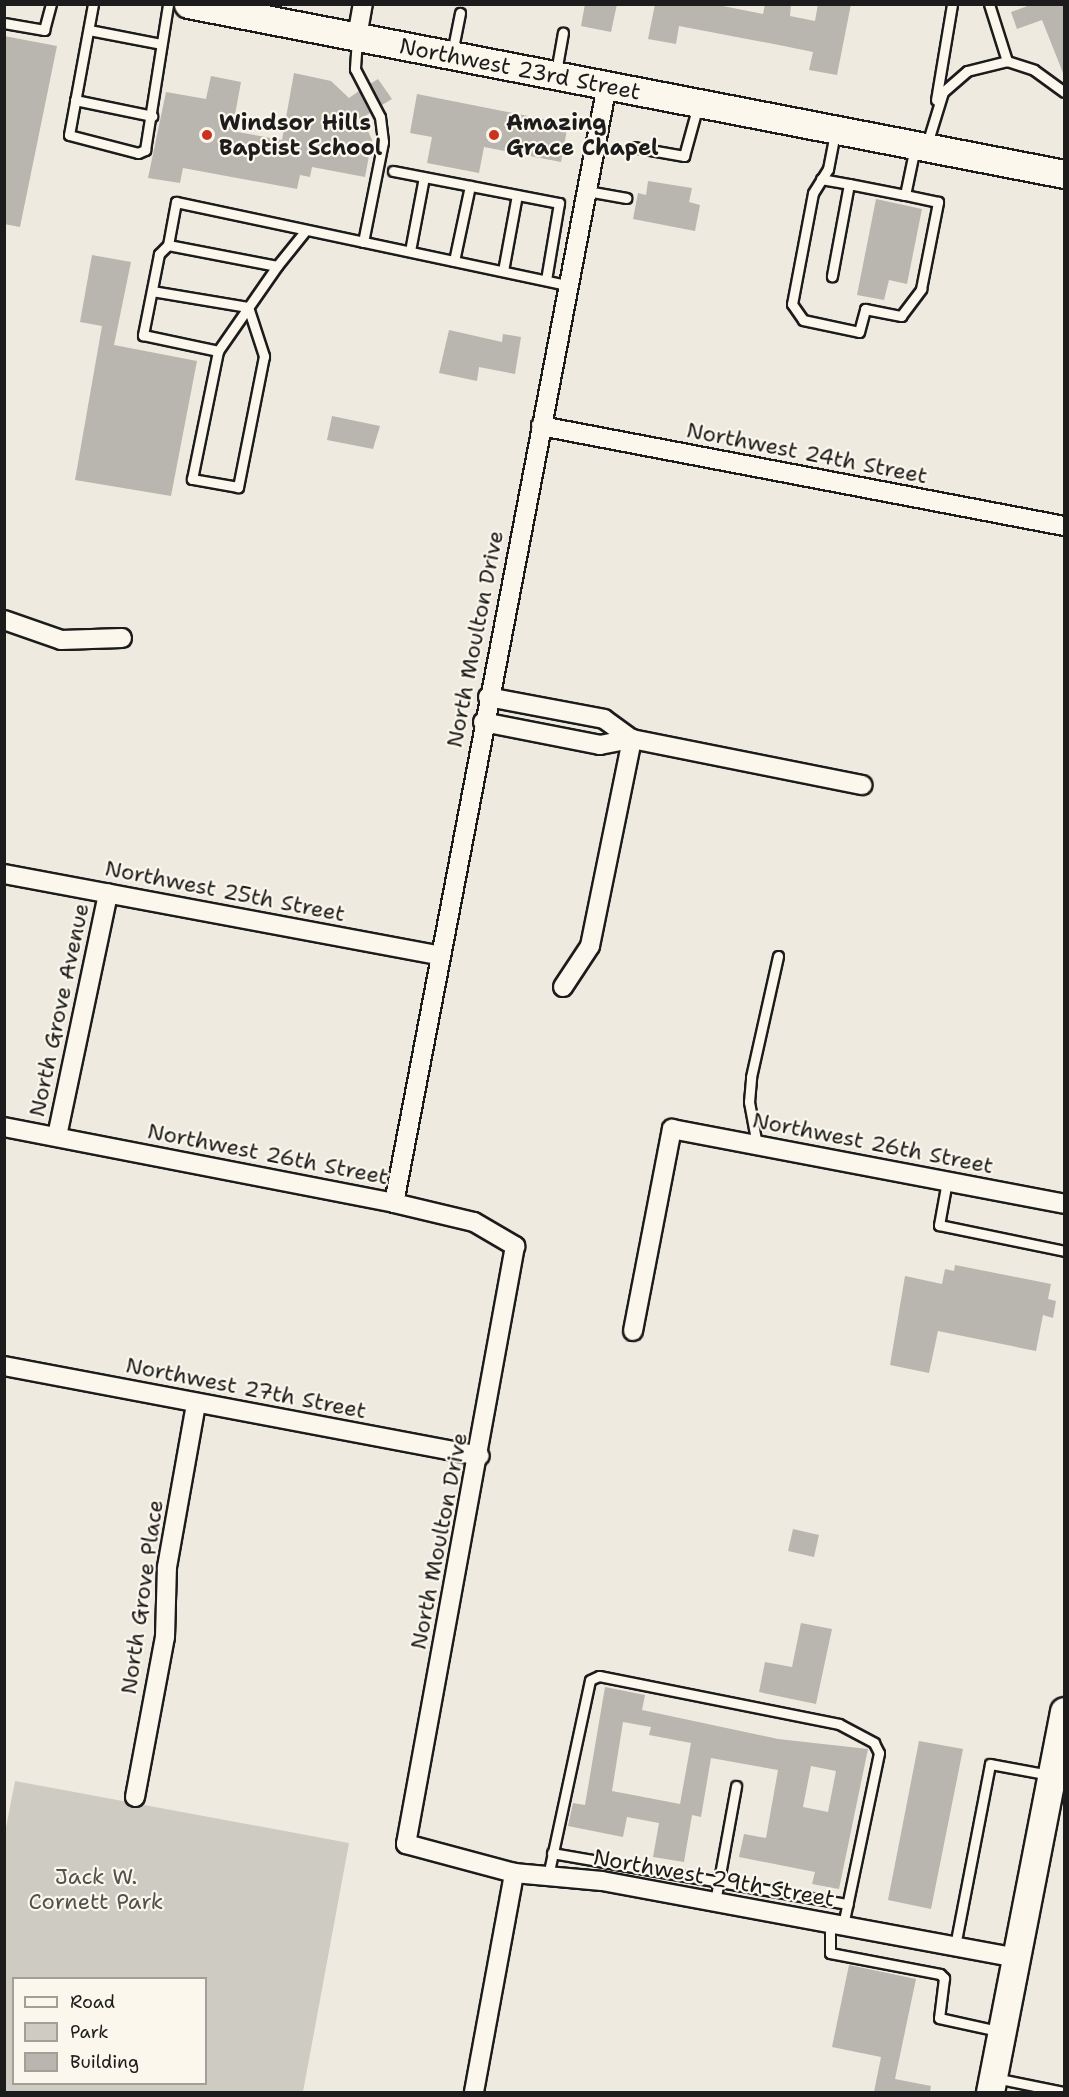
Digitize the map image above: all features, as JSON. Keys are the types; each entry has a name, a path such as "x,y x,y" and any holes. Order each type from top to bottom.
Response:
{"main road":[{"name":"Northwest 23rd Street","path":"188,4 273,12 357,37 1065,174"},
{"path":"991,2085 1014,1957 1057,1775 1065,1711"}],"street":[{"path":"357,37 363,4"},
{"name":"North Moulton Drive","path":"394,1203 438,955 607,86"},
{"name":"Northwest 24th Street","path":"541,426 1065,526"},
{"path":"4,620 61,640 122,638"},
{"path":"488,696 604,719 632,739"},
{"path":"561,737 565,711"},
{"path":"483,722 600,745 632,739 862,785"},
{"path":"563,987 590,946 632,739"},
{"name":"Northwest 25th Street","path":"4,874 438,955"},
{"name":"North Grove Avenue","path":"57,1136 108,893"},
{"name":"Northwest 26th Street","path":"4,1127 394,1203 474,1222 515,1246"},
{"name":"Northwest 26th Street","path":"633,1331 672,1129 1065,1204"},
{"name":"North Moulton Drive","path":"406,1844 480,1456 515,1246"},
{"name":"Northwest 27th Street","path":"4,1366 480,1456"},
{"name":"North Grove Place","path":"135,1797 165,1637 167,1567 196,1404"},
{"name":"Northwest 29th Street","path":"406,1844 514,1873 548,1876 715,1902 1014,1957"},
{"path":"474,2092 514,1873"}],"lane":[{"path":"4,23 44,30 51,4"},
{"path":"93,4 69,135 73,140 127,151 145,150 168,4"},
{"path":"905,195 935,106 952,4"},
{"path":"989,4 1007,61"},
{"path":"452,55 460,13"},
{"path":"89,30 161,44"},
{"path":"555,75 563,33"},
{"path":"357,37 355,69 380,117 383,142 363,242"},
{"path":"935,106 952,80 1007,61 1034,70 1065,92"},
{"path":"75,100 152,116"},
{"path":"633,147 684,156 698,103"},
{"path":"821,179 938,202 921,289 901,316 866,309 859,332 803,320 792,304 813,194 821,179 836,129"},
{"path":"393,171 559,203 546,280"},
{"path":"410,251 424,177"},
{"path":"832,276 849,184"},
{"path":"454,261 470,186"},
{"path":"587,190 626,198"},
{"path":"503,271 517,195"},
{"path":"218,351 143,335 159,254 168,245 176,202 568,285"},
{"path":"248,307 264,356 238,487 192,479 218,351 248,307 277,266 306,230"},
{"path":"168,245 277,266"},
{"path":"152,291 248,307"},
{"path":"757,1145 749,1102 751,1077 778,956"},
{"path":"947,1181 939,1225 1065,1251"},
{"path":"548,1876 590,1680 599,1676 840,1724 866,1736 879,1753 848,1904 836,1924 830,1953 940,1974 944,1978 939,2018 1001,2032"},
{"path":"955,1946 990,1764 1057,1775"},
{"path":"715,1902 736,1786"},
{"path":"552,1853 848,1904"},
{"path":"991,2085 1065,2092"}],"green space":[{"name":"Jack W. Cornett Park","path":"15,1781 349,1843 303,2092 5,2092 4,1838"}],"building":[{"path":"585,4 617,4 611,32 581,26"},
{"path":"655,4 713,4 763,14 765,4 791,4 790,16 815,21 818,4 851,4 837,75 809,70 813,52 779,45 679,26 676,44 648,39"},
{"path":"1033,4 1065,4 1065,78 1042,20 1017,29 1011,12"},
{"path":"4,36 57,46 20,227 4,224"},
{"name":"Windsor Hills Baptist School","path":"294,73 331,81 349,98 359,91 370,113 362,118 372,140 365,177 312,167 310,177 300,175 297,189 183,168 180,183 148,178 166,92 206,99 211,76 241,82 232,131 282,140"},
{"path":"378,79 392,99 382,105 370,84"},
{"name":"Amazing Grace Chapel","path":"417,94 568,124 561,162 484,147 479,173 427,163 432,137 410,133"},
{"path":"648,181 692,188 689,202 700,205 695,231 633,219 638,193 646,195"},
{"path":"876,199 922,209 907,284 889,280 884,300 857,295"},
{"path":"92,255 131,262 114,345 197,361 171,496 75,480 102,326 80,322"},
{"path":"449,330 502,342 503,334 521,337 515,374 479,367 477,381 439,373"},
{"path":"332,416 380,426 373,449 327,440"},
{"path":"955,1265 1051,1284 1048,1299 1056,1301 1053,1318 1043,1315 1036,1351 938,1331 929,1373 890,1365 905,1276 942,1284 945,1269 954,1271"},
{"path":"793,1529 819,1535 814,1557 788,1551"},
{"path":"801,1623 832,1629 816,1704 759,1692 765,1662 792,1667"},
{"path":"605,1687 645,1695 642,1710 778,1739 868,1749 839,1889 812,1884 815,1872 739,1857 744,1834 766,1838 778,1770 711,1758 701,1817 692,1815 684,1862 653,1857 659,1823 627,1817 623,1837 568,1826 573,1803 585,1805","holes":["623,1722 651,1727 649,1735 691,1743 680,1804 612,1791","811,1766 836,1771 828,1812 803,1807"]},
{"path":"919,1741 963,1749 931,1909 888,1900"},
{"path":"849,1965 916,1979 895,2079 931,2086 930,2092 874,2092 881,2057 832,2047"}],"place":[{"name":"Windsor Hills Baptist School","path":"207,135"},
{"name":"Amazing Grace Chapel","path":"494,135"}]}
